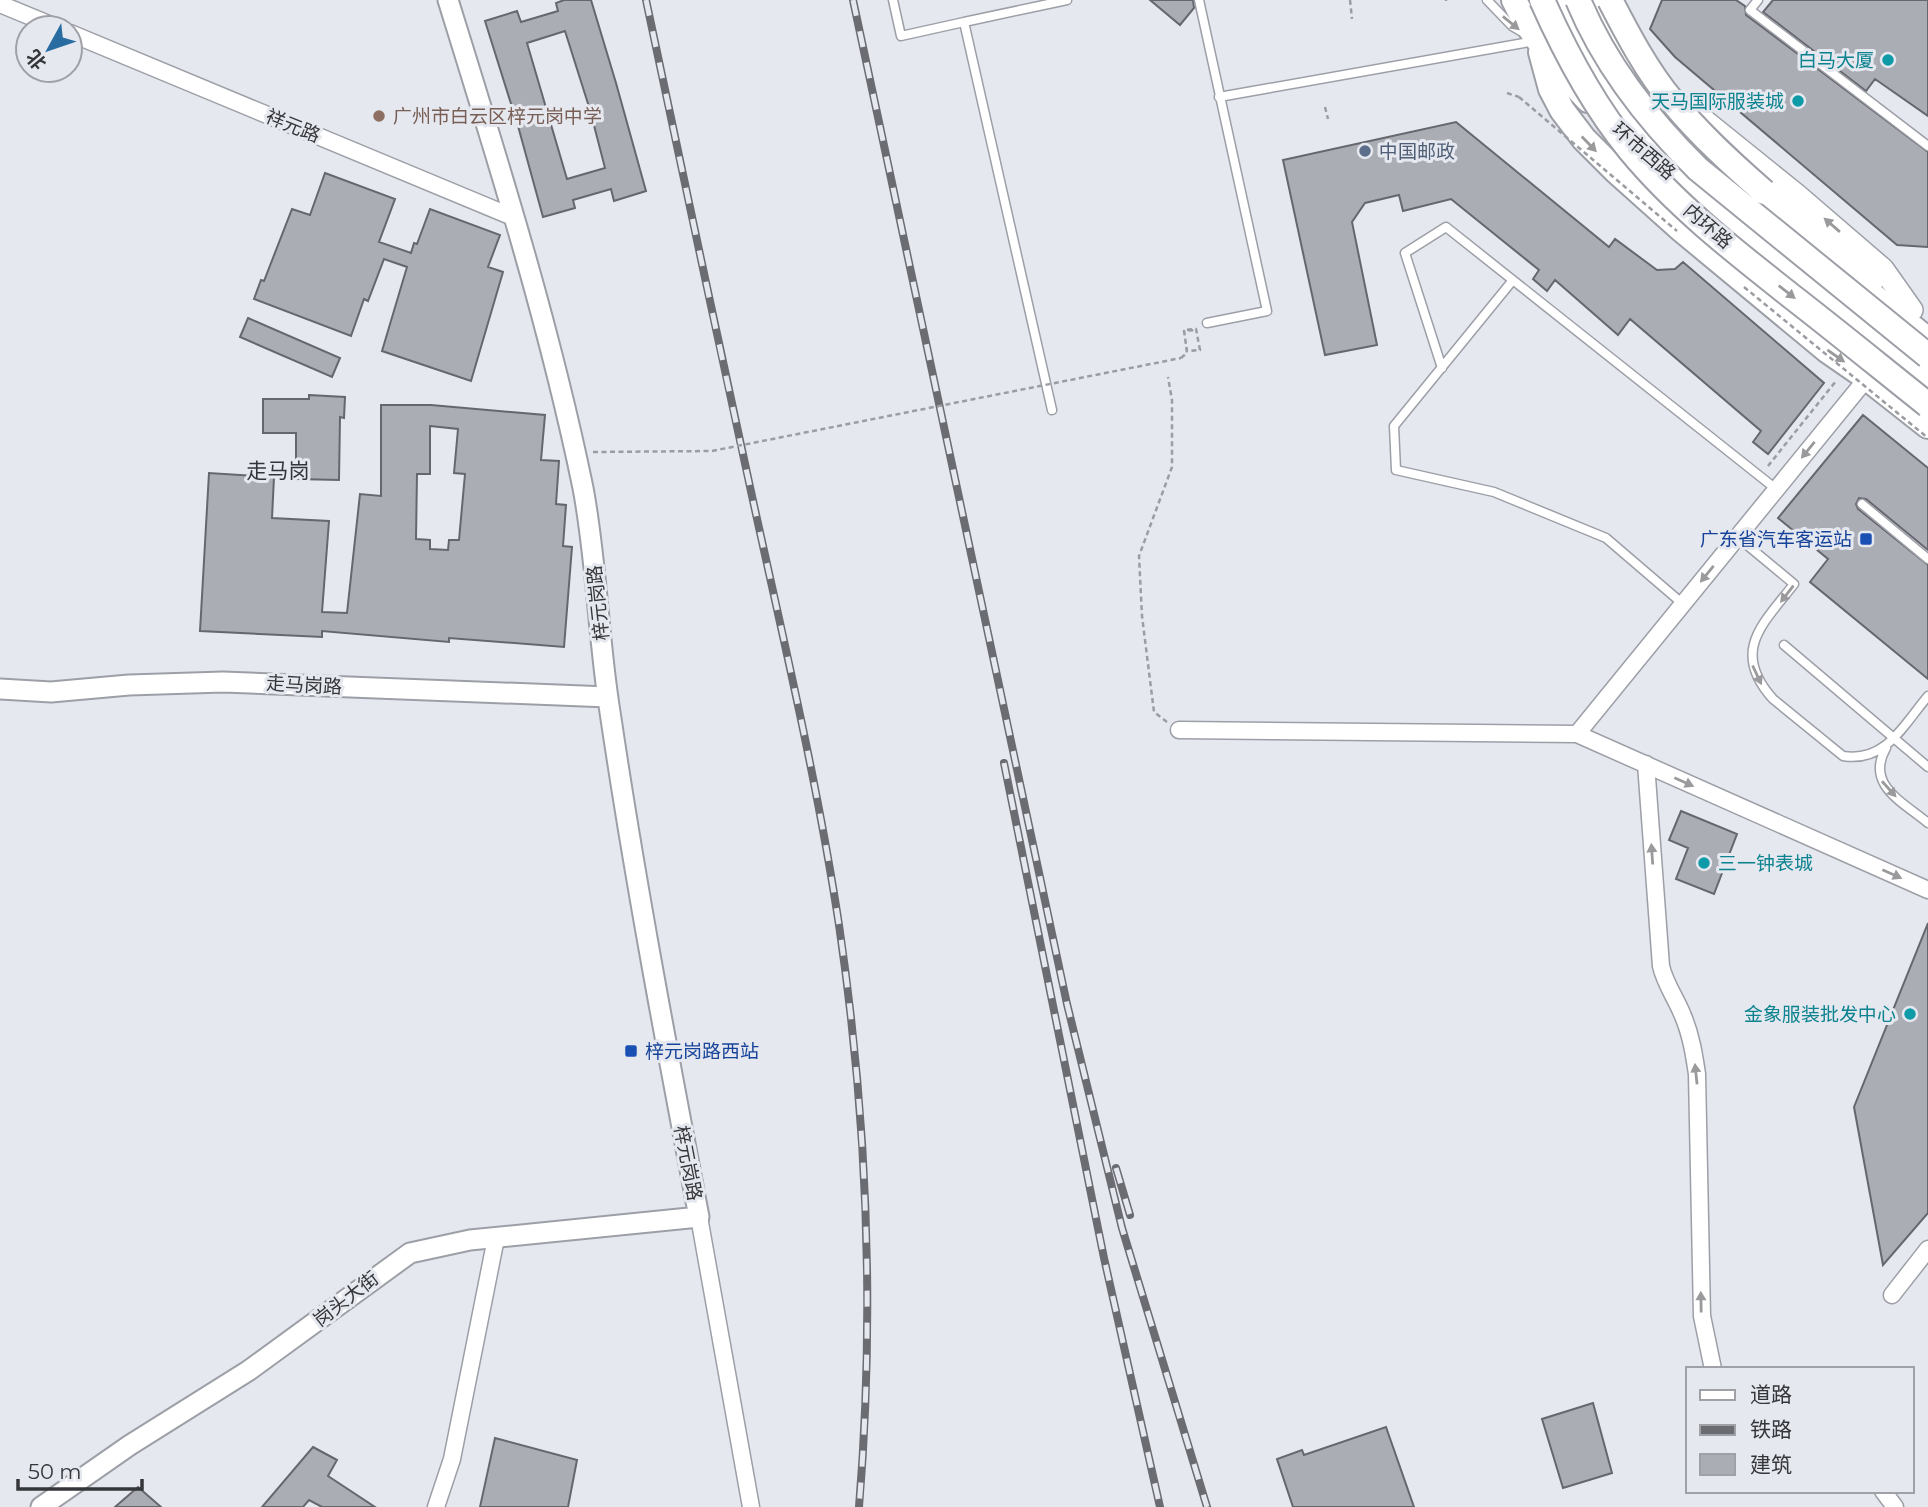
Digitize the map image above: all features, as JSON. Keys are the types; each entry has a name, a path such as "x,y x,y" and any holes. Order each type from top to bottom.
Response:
{"main road":[{"name":"环市西路","path":"1514,0 1538,41 1591,89 1642,152 1928,386"},
{"name":"内环路","path":"1542,0 1564,47 1594,100 1615,131 1651,174 1762,273 1928,405"},
{"path":"1556,0 1581,55 1591,89"},
{"name":"内环路","path":"1578,0 1619,76 1667,139 1708,177 1928,356"},
{"name":"环市西路","path":"1591,0 1626,64 1670,119 1714,165 1928,340"},
{"path":"1610,0 1636,49 1672,101 1727,159 1923,317"},
{"path":"1608,35 1640,66 1797,194 1882,270 1923,317"},
{"path":"1538,41 1548,80 1562,110 1584,139 1651,203 1828,351 1867,377 1928,426"},
{"path":"1562,110 1626,64"},
{"path":"1829,303 1928,380"}],"street":[{"name":"梓元岗路","path":"448,0 515,218 583,491 593,558 607,697 634,872 698,1217"},
{"path":"0,4 24,14"},
{"name":"祥元路","path":"84,39 515,218"},
{"path":"1577,734 1867,377"},
{"name":"走马岗路","path":"0,689 51,692 210,682 607,697"},
{"path":"1179,730 1577,734 1928,890"},
{"path":"1646,764 1661,966 1664,981 1682,1012 1691,1038 1697,1074 1702,1316 1713,1367"},
{"path":"698,1217 751,1507"},
{"name":"岗头大街","path":"41,1507 130,1445 248,1371 410,1253 445,1244 698,1217"},
{"path":"436,1507 452,1459 496,1238"},
{"path":"1892,1295 1928,1249"}],"lane":[{"path":"893,0 901,36 1067,0"},
{"path":"1199,0 1267,311 1208,323"},
{"path":"1488,0 1512,26 1538,41"},
{"path":"1758,0 1750,10 1928,146"},
{"path":"964,22 1052,410"},
{"path":"1219,97 1538,41"},
{"path":"1442,368 1405,253 1446,227 1776,489"},
{"path":"1513,280 1394,426 1395,470 1494,492 1606,538 1683,604"},
{"path":"1862,504 1928,559"},
{"path":"1747,545 1794,584 1757,633 1752,652 1752,665 1763,688 1773,699 1843,755 1869,756 1881,750 1891,740 1928,696"},
{"path":"1784,645 1891,740 1928,767"},
{"path":"1891,740 1881,758 1880,771 1884,787 1928,823"}],"path":[{"path":"1350,0 1352,19"},
{"path":"1507,93 1519,97"},
{"path":"1325,107 1328,119"},
{"path":"575,453 712,451 1181,358 1187,354 1184,330 1196,330"},
{"path":"1196,330 1200,350 1187,351 1184,331 1196,330"},
{"path":"1168,377 1172,400 1172,467 1139,556 1142,616 1154,712 1179,730"},
{"path":"1760,476 1836,381"}],"building":[{"path":"564,0 591,0 646,191 614,201 611,189 573,200 575,208 543,217 485,21 517,11 521,22 558,11 556,3","holes":["565,31 605,168 567,179 527,43"]},
{"path":"1150,0 1193,0 1194,8 1180,25"},
{"name":"天马国际服装城","path":"1662,0 1736,0 1745,6 1746,15 1928,152 1928,247 1897,245 1675,57 1650,29"},
{"name":"白马大厦","path":"1773,0 1928,0 1928,116 1875,79 1866,91 1763,12"},
{"path":"1456,122 1609,247 1615,239 1657,270 1675,269 1683,262 1824,383 1768,454 1753,442 1761,431 1630,319 1618,335 1555,280 1547,291 1533,279 1539,270 1451,199 1403,211 1399,195 1365,203 1352,222 1377,345 1325,355 1283,160"},
{"path":"325,173 395,199 379,242 411,253 430,209 500,235 488,267 503,272 471,381 382,351 407,267 384,259 368,301 364,299 351,336 254,299 261,280 264,281 292,209 310,215"},
{"path":"248,318 340,358 332,377 240,337"},
{"path":"309,395 345,397 344,418 340,417 339,480 296,479 296,433 263,433 263,399 309,399"},
{"path":"381,405 431,405 545,415 541,460 559,461 556,504 566,505 563,546 572,547 564,647 449,638 449,642 322,631 322,637 200,631 209,473 274,477 272,518 329,521 322,612 347,613 360,494 381,496","holes":["430,426 458,429 454,473 465,474 459,540 449,540 448,550 430,549 430,540 416,539 417,474 430,474"]},
{"name":"广东省汽车客运站","path":"1863,415 1928,468 1928,550 1866,499 1859,498 1856,504 1858,509 1928,565 1928,679 1810,582 1828,559 1778,518"},
{"name":"三一钟表城","path":"1681,811 1737,834 1714,894 1676,879 1688,848 1669,840"},
{"name":"金象服装批发中心","path":"1928,923 1928,1213 1883,1265 1854,1107"},
{"path":"1593,1403 1612,1473 1563,1488 1542,1419"},
{"path":"1386,1427 1414,1507 1293,1507 1277,1459 1302,1450 1304,1455"},
{"path":"495,1438 577,1460 568,1507 480,1507"},
{"path":"313,1447 337,1460 328,1476 375,1507 322,1507 309,1500 303,1507 262,1507"},
{"path":"138,1487 161,1507 115,1507"}],"railway":[{"path":"646,0 799,709 839,925 856,1069 866,1215 867,1362 859,1507"},
{"path":"853,0 1067,1004 1122,1228 1207,1507"},
{"path":"1004,763 1104,1258 1160,1507"},
{"path":"1116,1168 1130,1215"}],"place":[{"name":"白马大厦","path":"1888,60"},
{"name":"天马国际服装城","path":"1798,101"},
{"name":"广州市白云区梓元岗中学","path":"379,116"},
{"name":"中国邮政","path":"1365,151"},
{"name":"广东省汽车客运站","path":"1866,539"},
{"name":"三一钟表城","path":"1704,863"},
{"name":"金象服装批发中心","path":"1910,1014"},
{"name":"梓元岗路西站","path":"631,1051"}],"district":[{"name":"走马岗","path":"278,470"}]}
